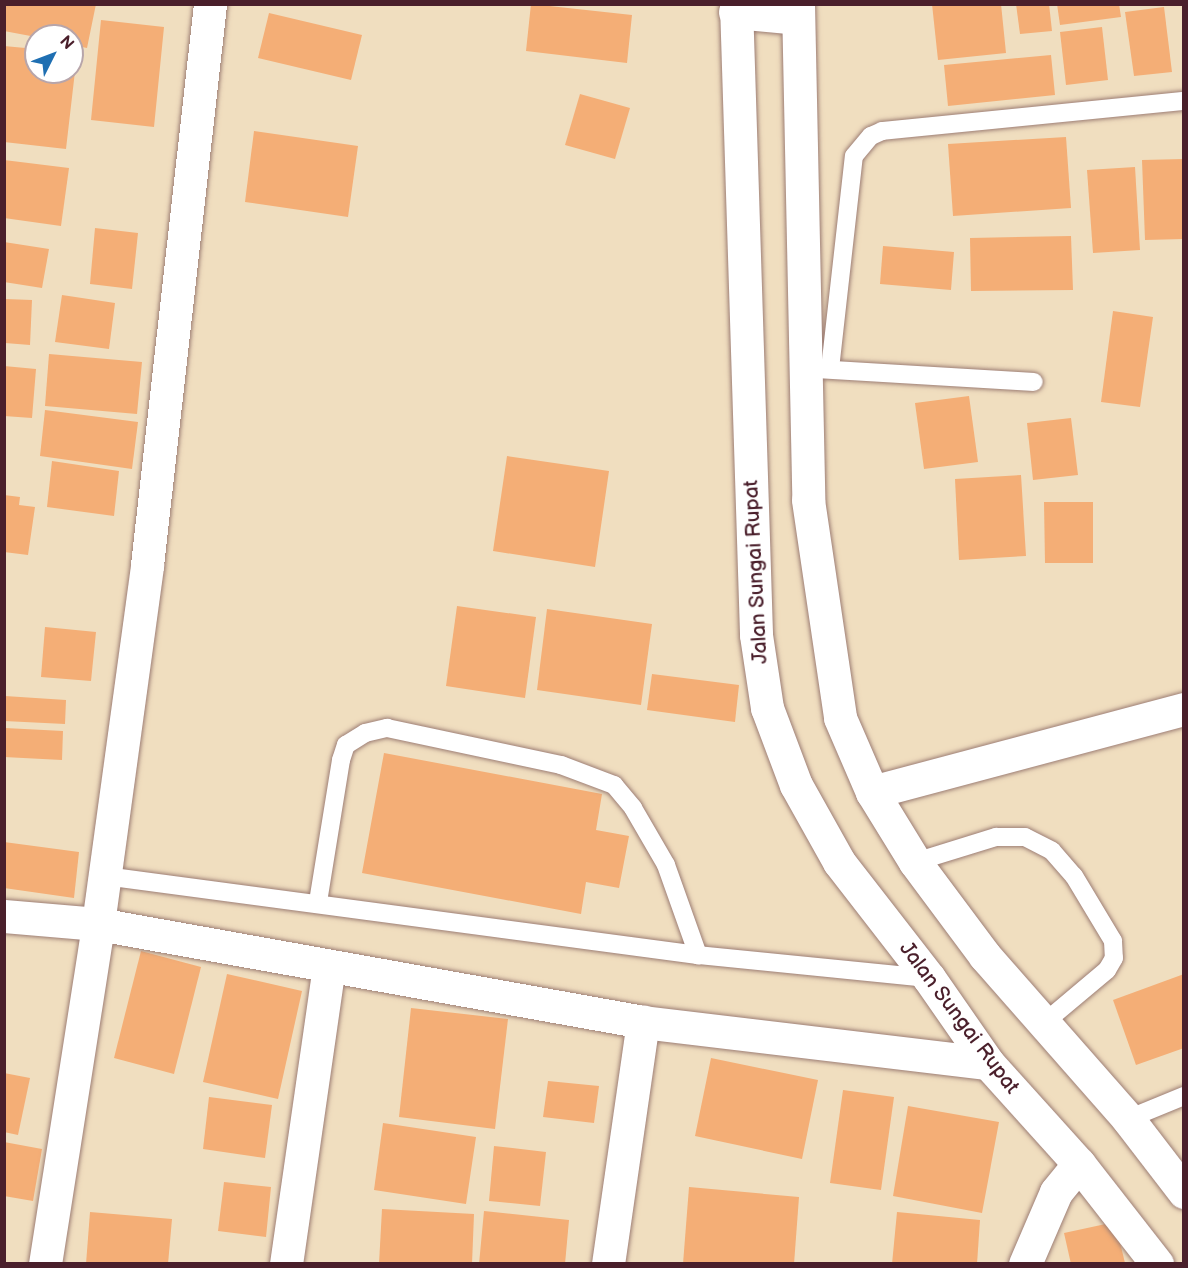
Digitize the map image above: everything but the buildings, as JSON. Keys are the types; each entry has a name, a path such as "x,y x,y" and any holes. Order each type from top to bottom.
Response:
{"street":[{"path":"45,1263 98,924 147,565 210,4"},
{"path":"736,8 797,11 817,369 808,500 823,619 840,718 872,792 915,862 985,956 1128,1119 1184,1192"},
{"name":"Jalan Sungai Rupat","path":"736,8 756,635 767,708 796,785 839,862 929,978 988,1063 1079,1164 1157,1263"},
{"path":"872,792 1184,709"},
{"path":"4,915 98,924 643,1022 988,1063"},
{"path":"286,1263 329,967"},
{"path":"608,1263 643,1022"},
{"path":"1025,1263 1056,1192 1079,1164"}],"lane":[{"path":"1034,382 817,369 854,156 871,136 882,131 1184,101"},
{"path":"318,902 346,745 364,733 387,728 561,765 614,786 633,808 666,865 698,955"},
{"path":"915,862 996,837 1025,837 1052,851 1074,876 1113,941 1114,958 1107,970 1045,1022"},
{"path":"105,876 318,902 698,955 929,978"},
{"path":"1128,1119 1184,1096"}]}
